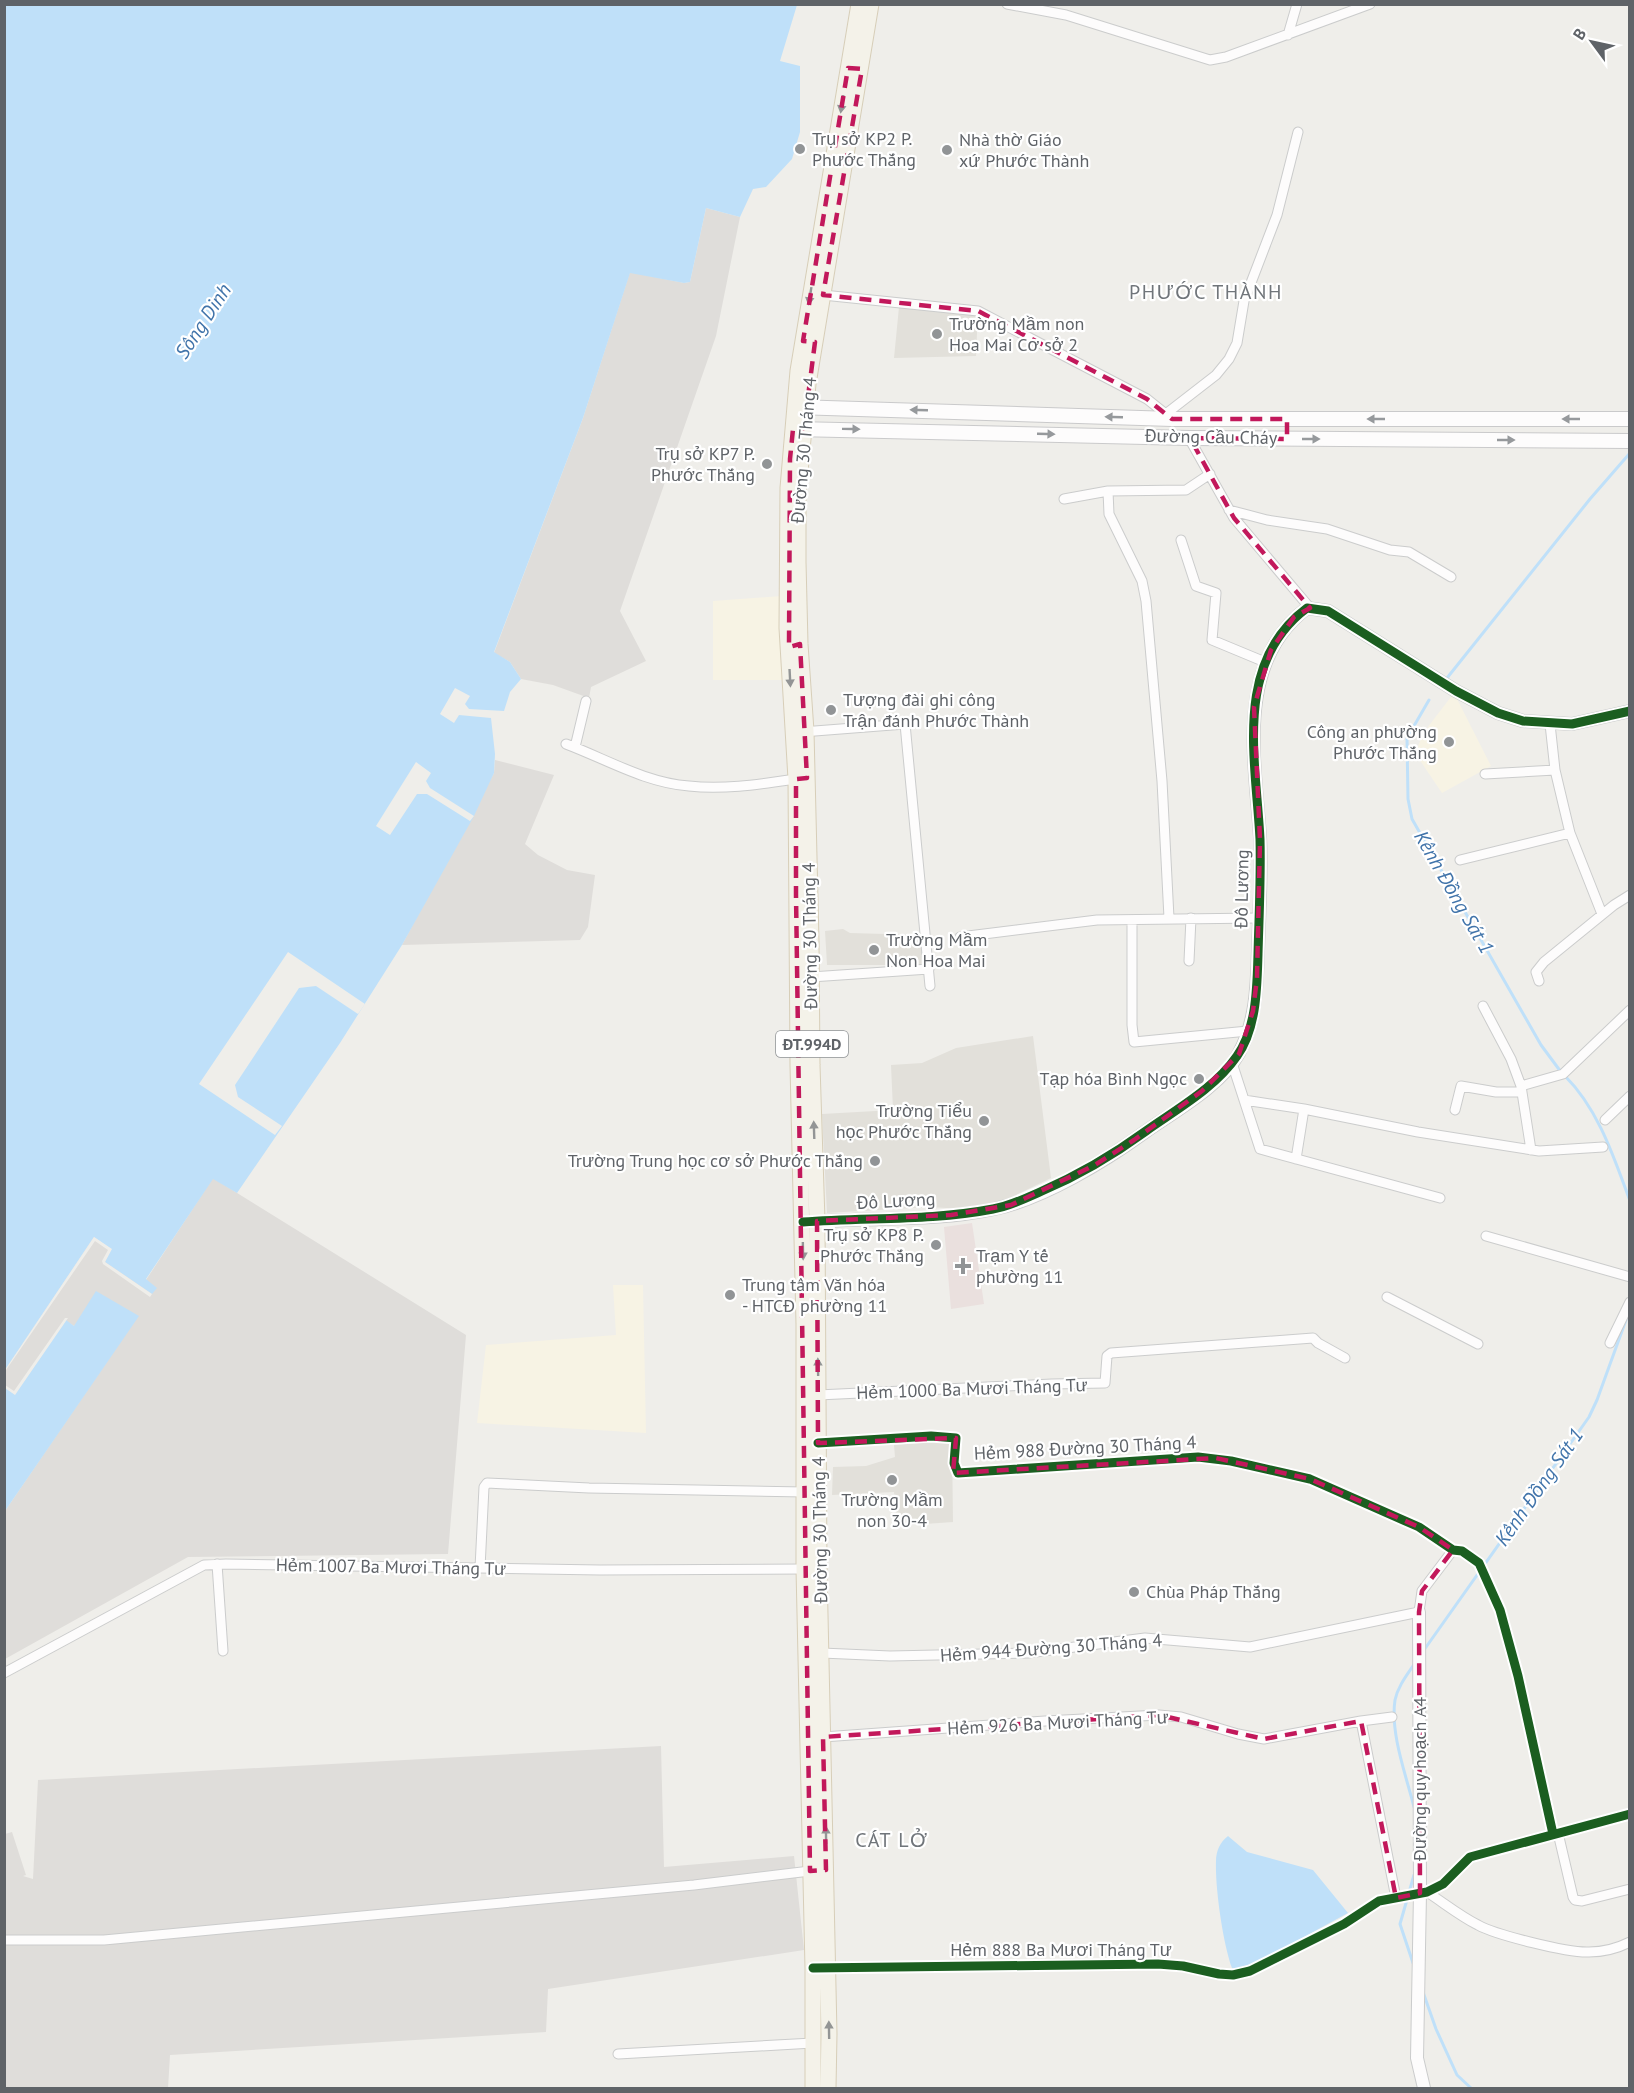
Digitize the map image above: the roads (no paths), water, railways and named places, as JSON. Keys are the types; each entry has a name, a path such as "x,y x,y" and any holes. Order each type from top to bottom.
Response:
{"main road":[{"name":"Đường 30 Tháng 4","path":"809,342 824,295 855,68 859,4"},
{"name":"Đường 30 Tháng 4","path":"813,2088 813,2043 826,1870 818,1395 810,1222 798,1065 804,940 802,778 795,646 787,628 788,489 799,429 804,372 855,68 871,4"},
{"name":"Đường Cầu Cháy","path":"800,406 1287,419 1629,419"},
{"path":"1287,419 1287,438"},
{"name":"Đường Cầu Cháy","path":"799,429 1189,438 1629,441"},
{"name":"Đường 30 Tháng 4","path":"804,940 811,977 812,1065 804,1569 810,1871 820,1968 828,2088"},
{"path":"810,1871 826,1870"}],"street":[{"path":"1007,4 1066,15 1210,60 1226,57 1370,4"},
{"path":"1288,35 1297,4"},
{"path":"824,295 978,311 1147,399 1170,416 1216,375 1229,359 1237,343 1244,301 1277,215 1298,132"},
{"path":"1189,438 1229,510 1245,532 1311,608 1328,611 1484,706 1523,721 1572,724 1626,714"},
{"path":"1064,499 1108,492 1186,490 1210,474"},
{"path":"1108,492 1109,514 1142,581 1146,602 1162,780 1169,918"},
{"path":"1229,510 1267,520 1327,529 1390,550 1409,552 1451,577"},
{"path":"1180,540 1196,586 1216,593 1212,640 1265,662"},
{"name":"Đô Lương","path":"810,1222 951,1215 1011,1205 1095,1166 1202,1091 1232,1063 1239,1054 1248,1031 1257,978 1260,840 1253,751 1254,706 1265,662 1281,633 1294,617 1307,608 1311,608"},
{"path":"586,701 571,746 626,769 688,786 744,786 802,778"},
{"path":"800,732 905,724 930,986"},
{"path":"1550,724 1556,770 1570,832 1602,914"},
{"path":"1485,774 1556,770"},
{"path":"1460,860 1570,832"},
{"path":"1539,981 1537,968 1602,914 1629,895"},
{"path":"1189,961 1191,918"},
{"path":"960,937 1097,920 1258,918"},
{"path":"1132,920 1134,1042 1248,1031"},
{"path":"811,977 929,969"},
{"path":"1483,1006 1511,1059 1522,1089 1531,1150"},
{"path":"1455,1110 1461,1086 1496,1092 1522,1089 1563,1074 1629,1010"},
{"path":"1232,1063 1260,1149 1440,1198"},
{"path":"1605,1120 1629,1096"},
{"path":"1244,1100 1531,1150 1603,1148"},
{"path":"1296,1159 1304,1109"},
{"path":"1486,1236 1629,1278"},
{"path":"1387,1297 1479,1344"},
{"path":"1610,1343 1629,1302"},
{"name":"Hẻm 1000 Ba Mươi Tháng Tư","path":"818,1395 1105,1383 1107,1356 1111,1353 1313,1338 1345,1358"},
{"name":"Hẻm 988 Đường 30 Tháng 4","path":"818,1443 931,1436 956,1438 954,1463 958,1473 1198,1457 1216,1458 1287,1472 1310,1479 1419,1527 1453,1550 1462,1551 1479,1563 1500,1610 1573,1897 1575,1900 1582,1900 1629,1889"},
{"path":"480,1568 484,1487 487,1483 598,1488 805,1492"},
{"path":"1419,1612 1422,1591 1453,1550"},
{"path":"216,1564 223,1651"},
{"name":"Hẻm 1007 Ba Mươi Tháng Tư","path":"4,1673 204,1565 600,1570 804,1569"},
{"name":"Hẻm 944 Đường 30 Tháng 4","path":"822,1653 890,1656 1028,1653 1145,1638 1250,1647 1419,1612"},
{"name":"Đường quy hoạch A4","path":"1419,1612 1424,1893 1417,2058 1424,2088"},
{"name":"Hẻm 926 Ba Mươi Tháng Tư","path":"823,1737 1159,1715 1181,1718 1264,1739 1392,1717"},
{"path":"1361,1721 1396,1898"},
{"name":"Hẻm 888 Ba Mươi Tháng Tư","path":"820,1968 1158,1964 1184,1966 1219,1974 1250,1971 1344,1924 1379,1901 1424,1893 1443,1884 1470,1857 1629,1814"},
{"path":"4,1940 104,1940 694,1885 810,1871"},
{"path":"1424,1893 1492,1931 1573,1951 1606,1950 1629,1942"},
{"path":"618,2054 813,2043"}],"water":[{"name":"Sông Dinh","path":"5,5 797,5 780,61 800,66 800,132 792,159 766,187 753,189 740,217 706,208 690,282 684,283 630,273 583,418 494,652 510,662 521,679 510,692 504,711 469,709 465,704 470,696 455,688 440,714 454,723 459,715 491,718 495,754 494,773 474,816 402,945 340,1043 237,1193 213,1179 146,1279 157,1288 152,1294 105,1262 111,1249 94,1237 5,1370"},
{"path":"96,1291 139,1316 5,1511 5,1388 15,1394 66,1320 74,1326"},
{"path":"1228,1836 1247,1852 1313,1870 1348,1913 1260,1961 1236,1969 1232,1968 1218,1900 1216,1872 1218,1850"}],"waterway":[{"name":"Kênh Đồng Sát 1","path":"1447,678 1590,499 1630,453"},
{"name":"Kênh Đồng Sát 1","path":"1429,700 1407,738 1408,799 1412,819 1541,1045 1561,1072"},
{"name":"Kênh Đồng Sát 1","path":"1565,1076 1577,1089 1596,1119 1630,1201"},
{"name":"Kênh Đồng Sát 1","path":"1424,1650 1589,1417 1626,1320"},
{"name":"Kênh Đồng Sát 1","path":"1414,1807 1397,1740 1394,1713 1398,1690 1415,1663"},
{"name":"Kênh Đồng Sát 1","path":"1413,1963 1400,1924 1414,1875"},
{"name":"Kênh Đồng Sát 1","path":"1423,1992 1436,2029 1457,2075 1471,2088"}],"place":[{"name":"Trụ sở KP2 P. Phước Thắng","path":"800,149"},
{"name":"Nhà thờ Giáo xứ Phước Thành","path":"947,150"},
{"name":"Trường Mầm non Hoa Mai Cơ sở 2","path":"937,334"},
{"name":"Trụ sở KP7 P. Phước Thắng","path":"767,464"},
{"name":"Tượng đài ghi công Trận đánh Phước Thành","path":"831,710"},
{"name":"Công an phường Phước Thắng","path":"1449,742"},
{"name":"Trường Mầm Non Hoa Mai","path":"874,950"},
{"name":"Tạp hóa Bình Ngọc","path":"1199,1079"},
{"name":"Trường Tiểu học Phước Thắng","path":"984,1121"},
{"name":"Trường Trung học cơ sở Phước Thắng","path":"875,1161"},
{"name":"Trụ sở KP8 P. Phước Thắng","path":"936,1245"},
{"name":"Trạm Y tế phường 11","path":"963,1266"},
{"name":"Trung tâm Văn hóa - HTCĐ phường 11","path":"730,1295"},
{"name":"Trường Mầm non 30-4","path":"892,1480"},
{"name":"Chùa Pháp Thắng","path":"1134,1592"}],"district":[{"name":"PHƯỚC THÀNH","path":"1206,292"},
{"name":"CÁT LỞ","path":"892,1840"}]}
